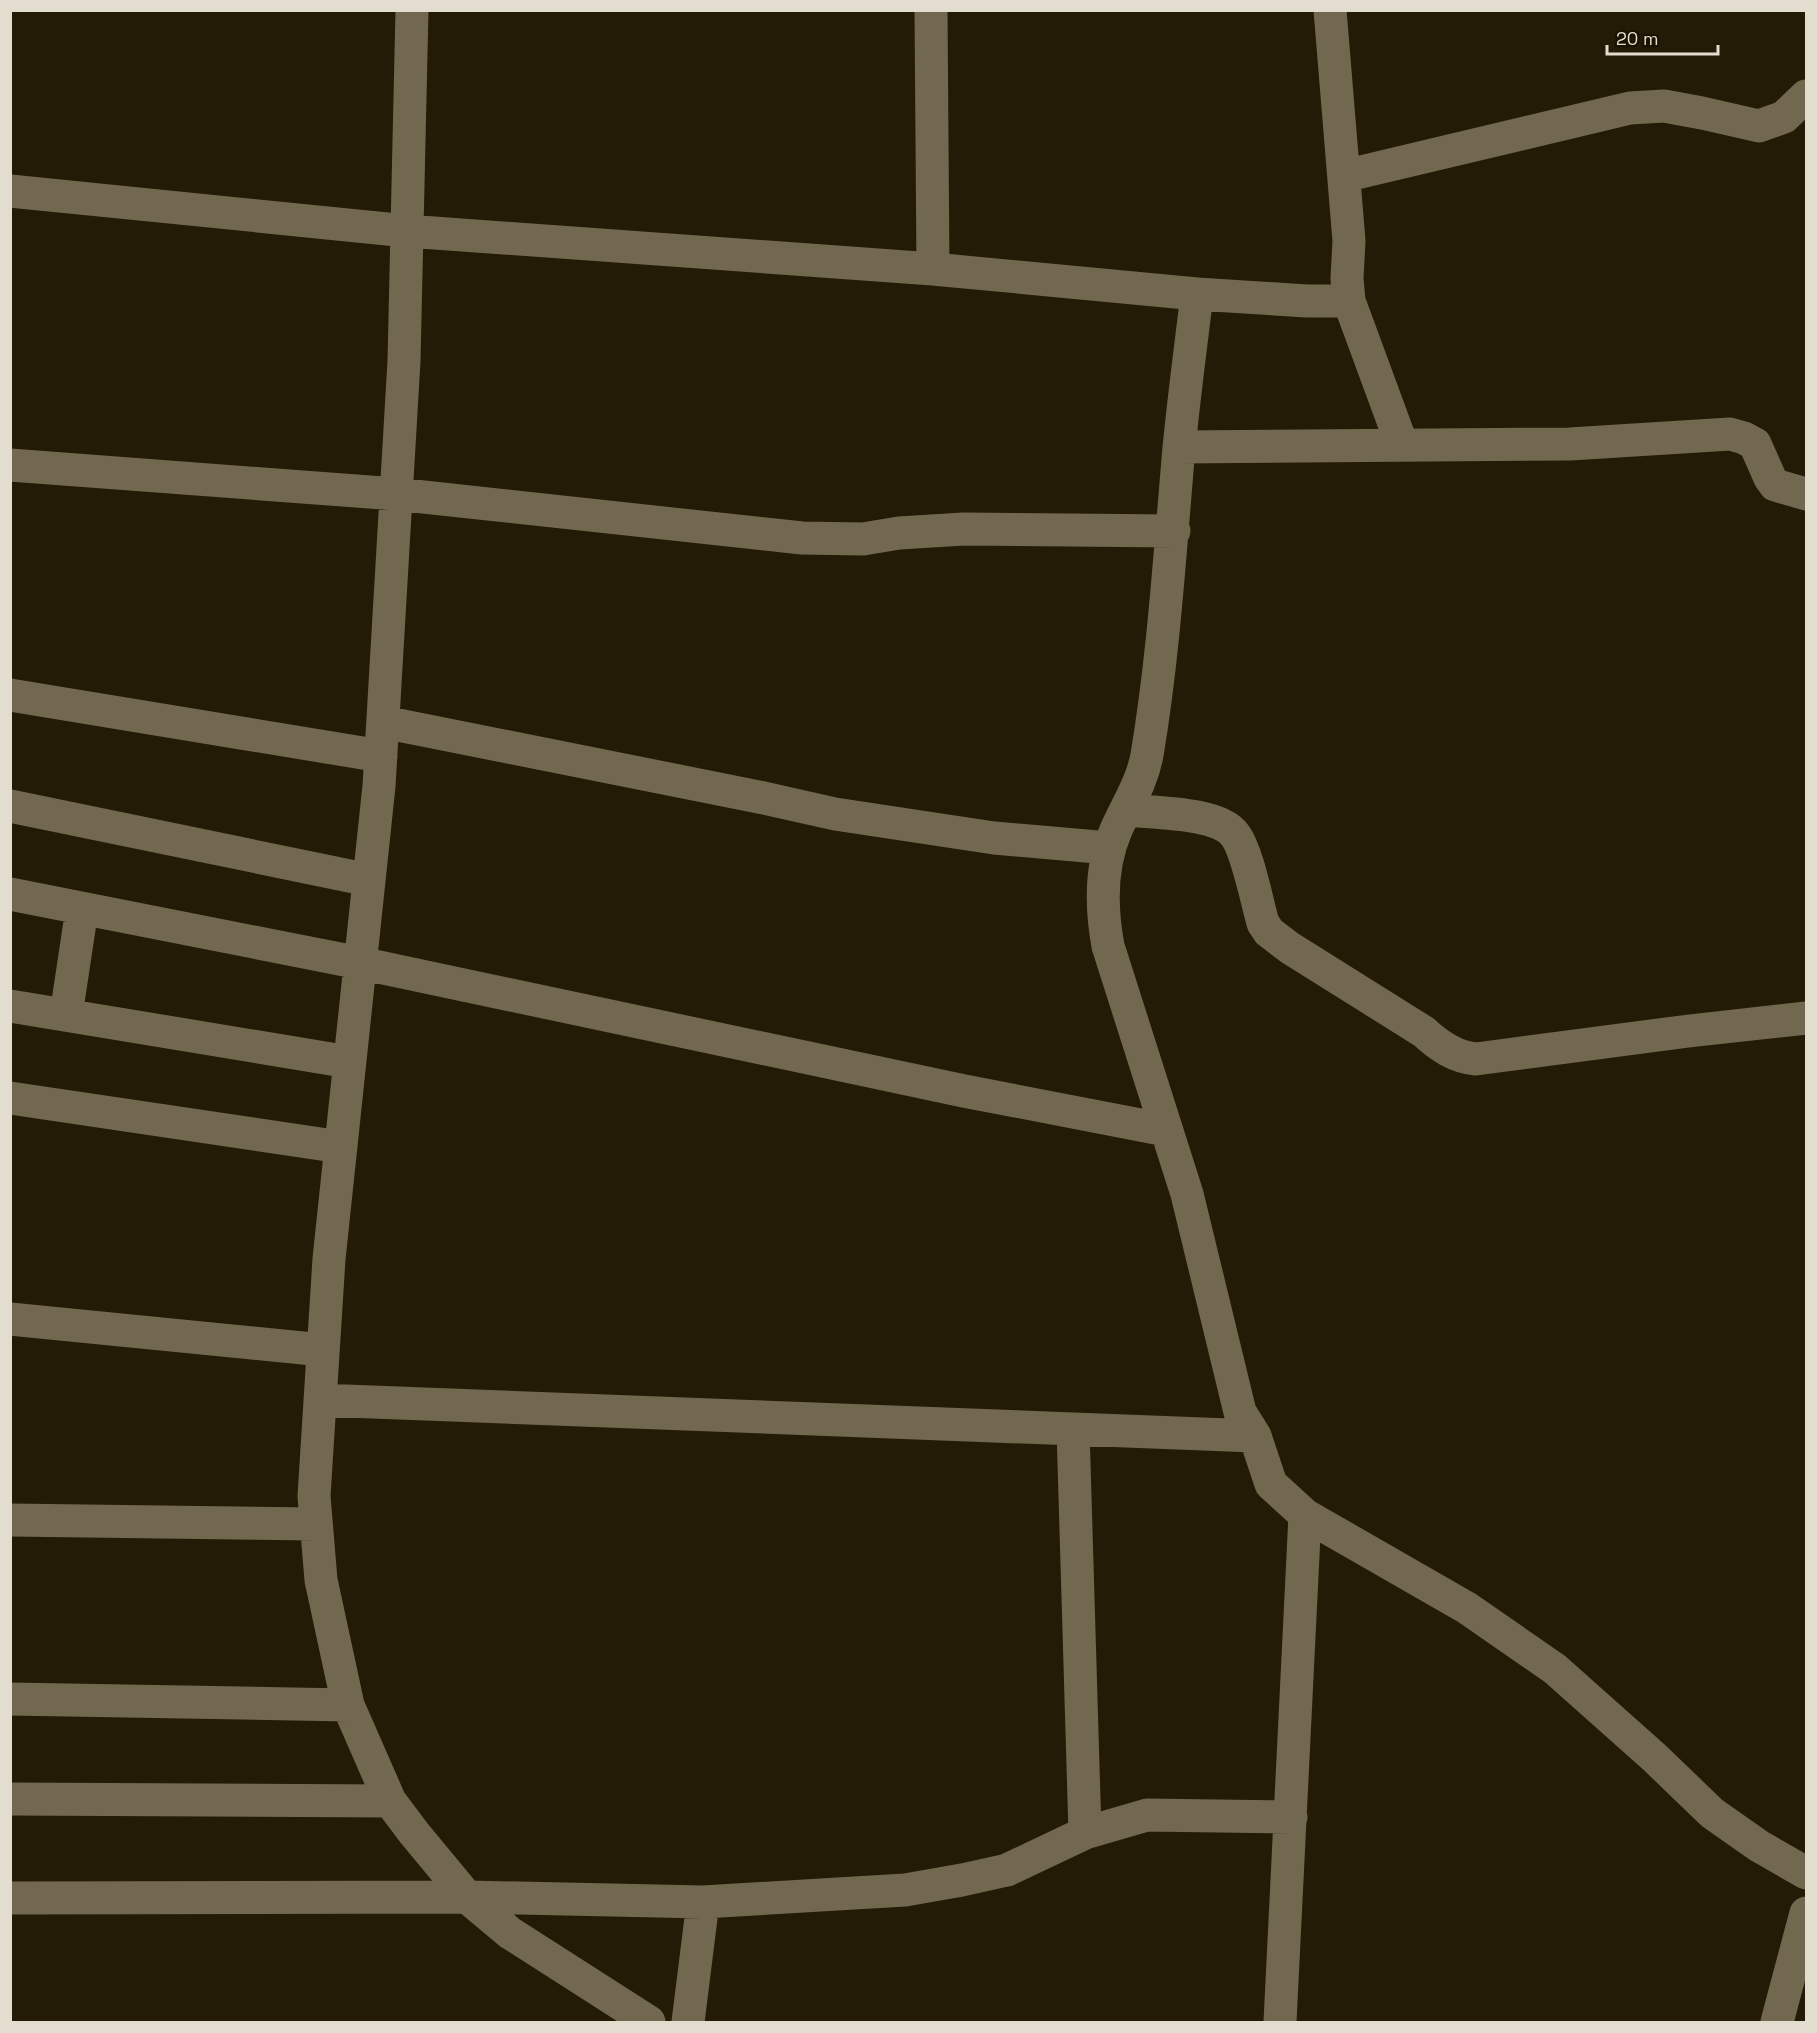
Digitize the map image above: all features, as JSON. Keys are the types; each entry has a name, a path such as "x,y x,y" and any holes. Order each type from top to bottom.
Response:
{"street":[{"path":"412,10 404,361 381,756 329,1258 314,1496 321,1580 348,1705 390,1801 467,1897 510,1933 649,2022"},
{"path":"931,10 933,269"},
{"path":"1330,10 1350,241 1347,278 1349,301 1402,445"},
{"path":"1344,176 1630,108 1664,106 1702,112 1759,126 1784,117 1806,96"},
{"path":"10,191 407,231 933,269 1197,294 1307,301 1349,301"},
{"path":"1197,294 1179,447 1174,531 1161,660 1146,758 1137,790 1109,848 1103,892 1103,917 1106,936 1187,1194 1240,1412 1255,1436 1271,1484 1305,1515 1467,1608 1555,1669 1655,1758 1712,1813 1806,1874"},
{"path":"1179,447 1570,444 1730,434 1755,444 1775,485 1806,494"},
{"path":"10,465 396,494 802,538 863,539 899,532 964,530 1174,531"},
{"path":"10,695 381,756"},
{"path":"382,722 753,795 835,814 994,838 1109,848"},
{"path":"10,806 369,880"},
{"path":"1126,810 1212,819 1228,826 1240,843 1263,922 1269,933 1424,1032 1438,1045 1466,1058 1476,1059 1689,1030 1806,1018"},
{"path":"10,894 360,963 952,1088 1166,1130"},
{"path":"66,1015 82,909"},
{"path":"10,1006 350,1062"},
{"path":"10,1098 340,1147"},
{"path":"10,1319 323,1350"},
{"path":"320,1400 1255,1436"},
{"path":"1073,1429 1085,1833"},
{"path":"1280,2022 1305,1515"},
{"path":"10,1520 316,1524"},
{"path":"10,1699 348,1705"},
{"path":"10,1799 390,1801"},
{"path":"10,1898 467,1897 703,1902 905,1890 1007,1869 1085,1833 1147,1815 1291,1817"},
{"path":"688,2022 703,1902"},
{"path":"1777,2022 1806,1913"}]}
